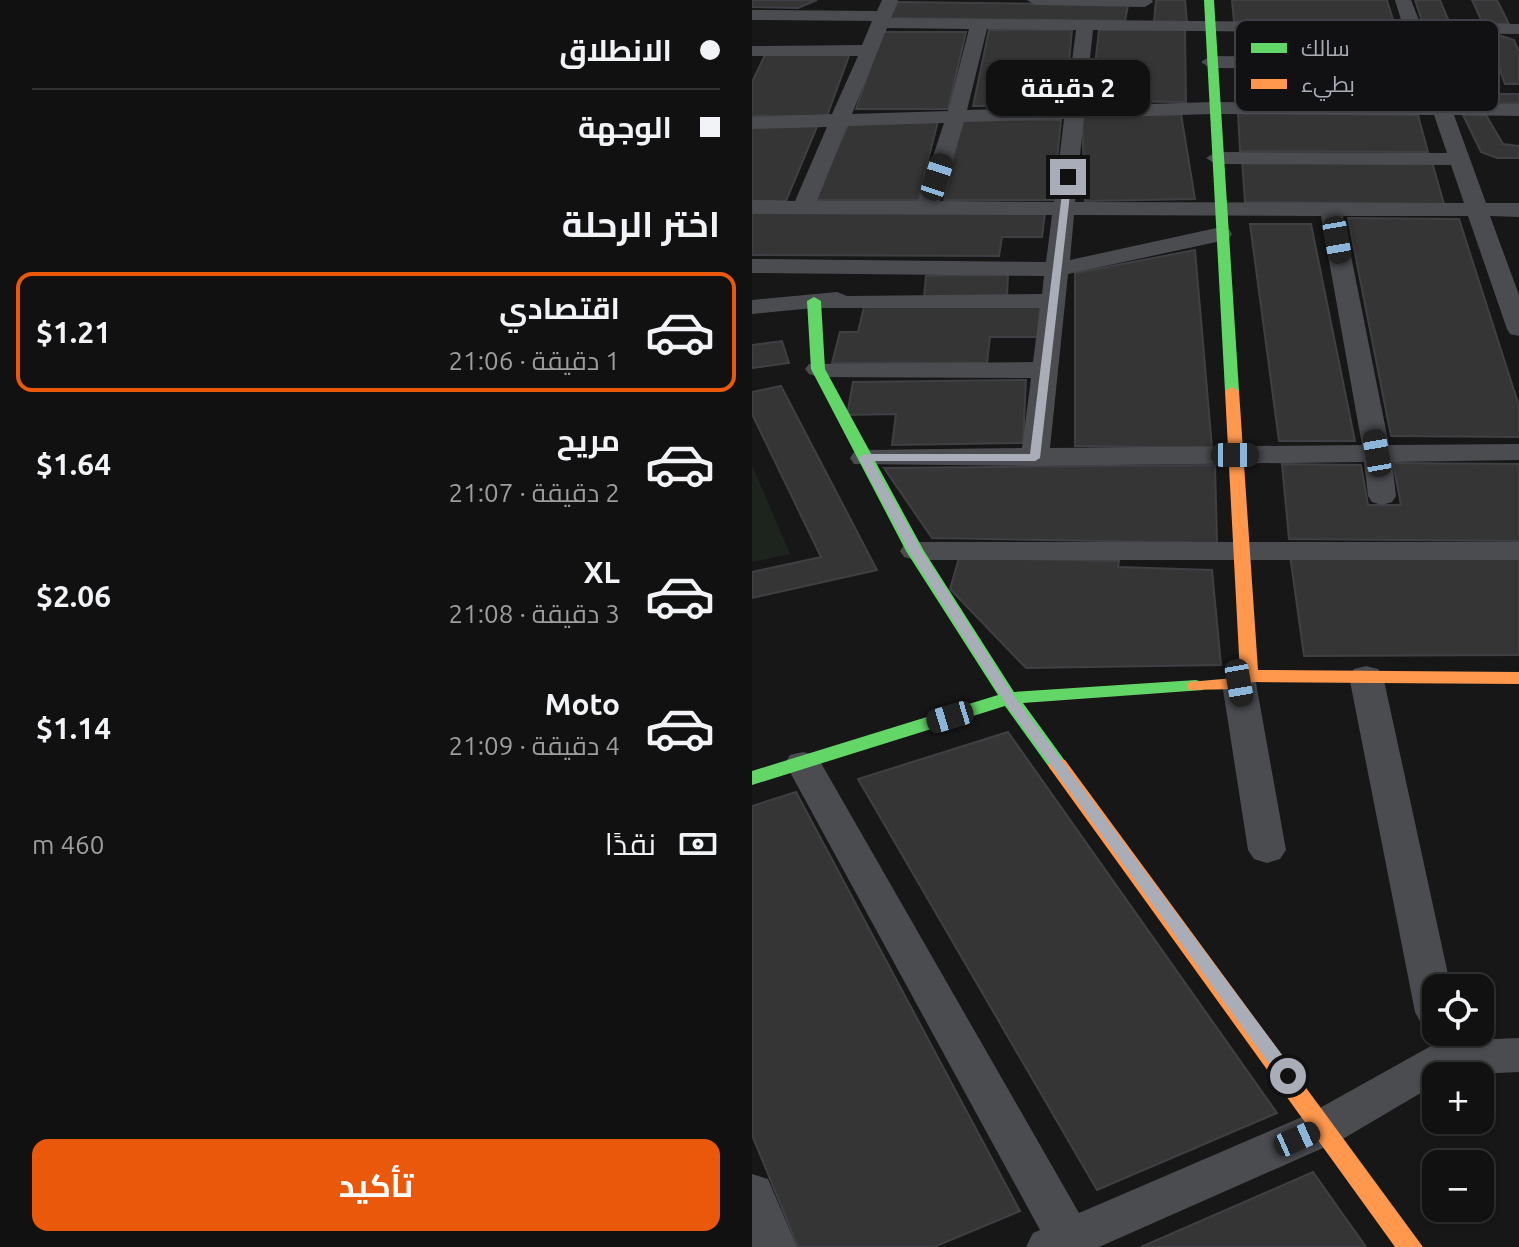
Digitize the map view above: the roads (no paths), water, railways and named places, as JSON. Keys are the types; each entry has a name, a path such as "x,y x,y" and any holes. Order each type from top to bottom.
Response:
{"street":[{"path":"802,15 836,0"},
{"path":"1035,0 1145,1 1141,26"},
{"path":"1209,0 1210,62 1241,551 1244,679 1267,850"},
{"path":"1403,0 1409,20"},
{"path":"803,207 885,13"},
{"path":"752,15 885,13 979,24 1235,26"},
{"path":"927,207 956,117 979,24"},
{"path":"1035,458 1085,25"},
{"path":"1499,29 1519,29"},
{"path":"752,52 871,50"},
{"path":"1210,62 1235,62"},
{"path":"752,123 1235,108"},
{"path":"1443,112 1519,329"},
{"path":"1216,158 1459,159"},
{"path":"752,207 1519,210"},
{"path":"1331,210 1377,453 1382,496"},
{"path":"752,266 1058,269 1221,234"},
{"path":"843,266 825,302 818,369 915,551 1009,698 1410,1247"},
{"path":"752,307 825,302 1052,301"},
{"path":"818,369 1043,370"},
{"path":"864,458 1519,452"},
{"path":"915,551 1519,551"},
{"path":"1366,676 1428,974"},
{"path":"752,778 1009,698 1244,679 1366,676 1519,678"},
{"path":"803,763 1065,1244 1325,1127 1442,1046"},
{"path":"1451,1046 1519,1055"},
{"path":"752,1193 773,1247"}]}
